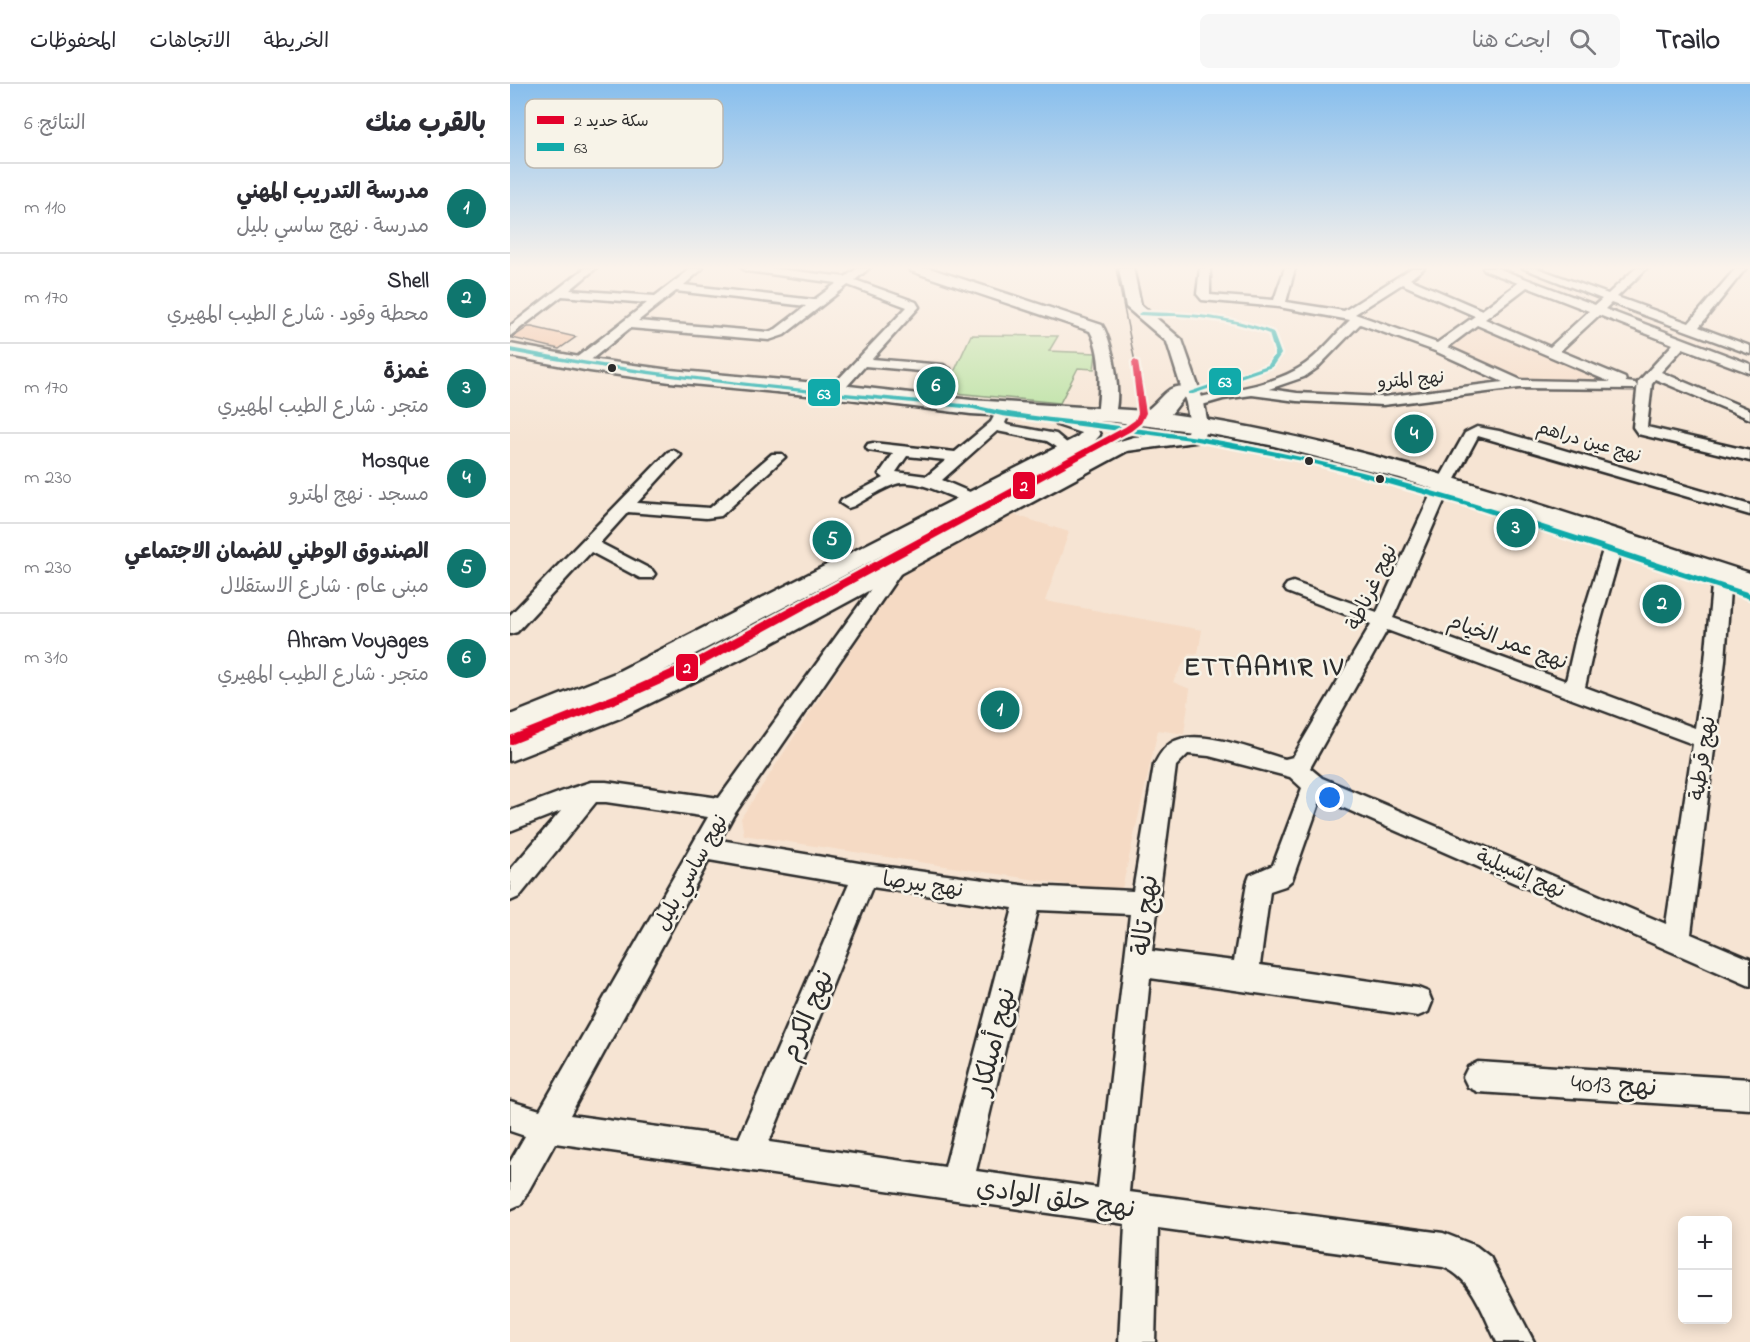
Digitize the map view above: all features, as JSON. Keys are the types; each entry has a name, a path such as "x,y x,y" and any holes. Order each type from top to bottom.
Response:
{"main road":[{"path":"510,350 577,364 732,384 835,391 973,407 1001,415 1064,421 1187,419"},
{"path":"1001,415 1187,419 1302,459 1441,488 1722,581 1750,596"},
{"path":"1441,488 1612,550 1722,581 1750,584"}],"street":[{"path":"577,364 625,327"},
{"path":"660,327 769,336 787,327"},
{"path":"835,391 895,327"},
{"path":"1093,327 1099,330 1108,381 1106,416"},
{"path":"510,750 641,695 895,568 1120,447 1187,419 1161,340 1165,334 1157,327"},
{"path":"1252,391 1299,374 1312,365 1344,327"},
{"path":"1379,327 1439,348 1519,384"},
{"path":"1439,348 1467,327"},
{"path":"1497,327 1551,353 1637,387"},
{"path":"1551,353 1580,327"},
{"path":"1640,327 1750,369"},
{"path":"1689,327 1750,350"},
{"path":"1637,387 1654,374 1681,342"},
{"path":"861,362 943,369"},
{"path":"1654,374 1750,415"},
{"name":"نهج المترو","path":"1187,419 1222,395 1252,391 1297,397 1383,401 1519,384 1637,387"},
{"path":"1637,387 1640,427 1643,431 1750,456"},
{"path":"931,481 1001,415 1012,431 1051,437 1068,450"},
{"path":"510,726 624,680 1068,450 1084,441 1091,432 1064,421"},
{"name":"نهج عين دراهم","path":"1441,488 1472,433 1477,431 1494,434 1750,510"},
{"path":"873,447 956,457"},
{"path":"903,451 887,474 897,478 931,481 973,499"},
{"path":"510,627 673,456"},
{"path":"625,507 714,512 777,457"},
{"path":"848,503 897,478"},
{"name":"نهج غرناطة","path":"1295,768 1301,764 1382,621 1441,488"},
{"path":"589,544 646,574"},
{"path":"1574,691 1586,637 1612,550"},
{"name":"نهج ساسي بليل","path":"510,1193 725,809 895,568"},
{"name":"نهج قرطبة","path":"1677,940 1716,661 1722,581"},
{"name":"نهج عمر الخيام","path":"1293,588 1705,740"},
{"name":"نهج تالة","path":"1141,1342 1127,1208 1144,903 1165,765 1171,753 1186,745 1202,746 1285,768 1295,768"},
{"name":"نهج إشبيلية","path":"1295,768 1314,785 1750,973"},
{"path":"1245,976 1259,883 1276,878 1283,872 1314,785"},
{"path":"510,821 573,796 591,792 606,792 725,809"},
{"path":"510,889 591,792"},
{"name":"نهج بيرصا","path":"703,848 865,875 1028,898 1144,903"},
{"name":"نهج الكرم","path":"748,1155 865,875"},
{"name":"نهج أميلكار","path":"957,1183 1028,898"},
{"path":"1139,963 1418,1002"},
{"name":"نهج 4013","path":"1478,1077 1750,1094"},
{"name":"نهج حلق الوادي","path":"510,1116 548,1126 748,1155 1443,1250 1464,1258 1478,1269 1516,1342"}],"shaded area":[{"path":"1472,327 1484,327 1612,382 1525,381 1445,348"},
{"path":"1012,514 1069,532 1045,601 1202,630 1198,654 1189,653 1173,682 1190,689 1184,734 1158,730 1121,893 744,835 741,818 903,571"}],"green space":[{"path":"971,335 1058,336 1049,351 1096,353 1094,369 1078,368 1060,403 945,392"}],"building":[{"path":"528,327 576,337 559,349 512,338"}],"tram line":[{"path":"1128,327 1135,362"}],"rail line":[{"name":"2","path":"510,741 630,693 697,663 1128,429 1138,421 1142,413 1135,362"}],"transit line":[{"name":"63","path":"1191,393 1270,366 1278,354 1271,333 1255,327"},
{"name":"63","path":"510,350 683,378 973,407 1002,414 1153,432 1266,451 1360,473 1472,505 1750,596"}],"place":[{"name":"Ahram Voyages","path":"936,386"},
{"name":"Mosque","path":"1414,434"},
{"name":"غمزة","path":"1516,528"},
{"name":"الصندوق الوطني للضمان الاجتماعي","path":"832,540"},
{"name":"Shell","path":"1662,604"},
{"name":"مدرسة التدريب المهني","path":"1000,710"}],"district":[{"name":"ETTAAMIR IV","path":"1264,666"}]}
